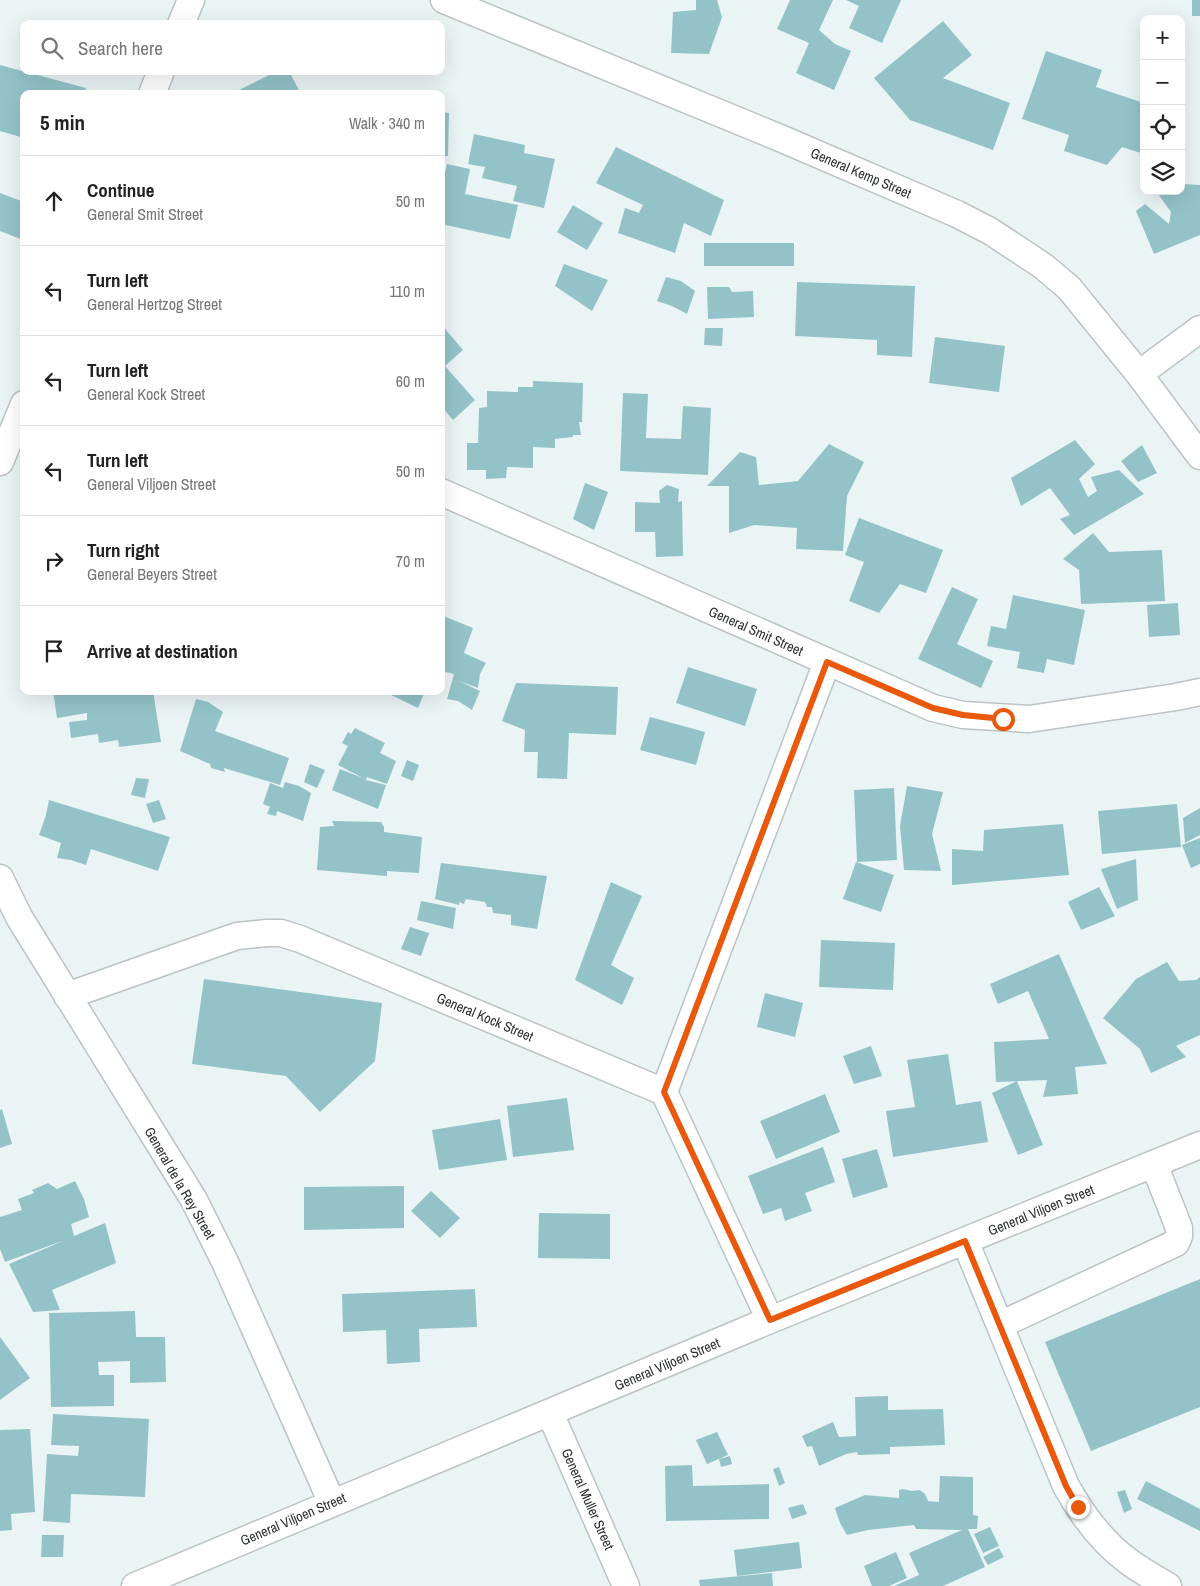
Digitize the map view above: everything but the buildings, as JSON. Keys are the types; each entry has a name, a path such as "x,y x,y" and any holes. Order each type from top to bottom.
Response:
{"street":[{"path":"183,20 191,0"},
{"name":"General Kemp Street","path":"444,0 780,138 957,214 990,231 1043,266 1069,288 1139,374 1200,456"},
{"path":"154,90 159,75"},
{"path":"1139,374 1200,328"},
{"path":"0,462 20,414"},
{"name":"General Smit Street","path":"445,494 933,708 963,715 1003,719 1029,719 1062,716 1176,698 1200,692"},
{"path":"770,1320 664,1092 827,662"},
{"name":"General de la Rey Street","path":"0,878 19,917 194,1200 225,1262 332,1503"},
{"name":"General Kock Street","path":"67,996 222,940 249,934 281,934 300,939 664,1092"},
{"name":"General Viljoen Street","path":"135,1586 770,1320 1200,1145"},
{"path":"1000,1325 1176,1243 1179,1236 1178,1228 1154,1164"},
{"path":"965,1241 1066,1486 1078,1507 1103,1539 1126,1560 1168,1586"},
{"name":"General Muller Street","path":"550,1413 626,1586"}],"route":[{"path":"1003,719 963,715 933,708 827,662 664,1092 770,1320 965,1241 1066,1486 1078,1507"}]}
